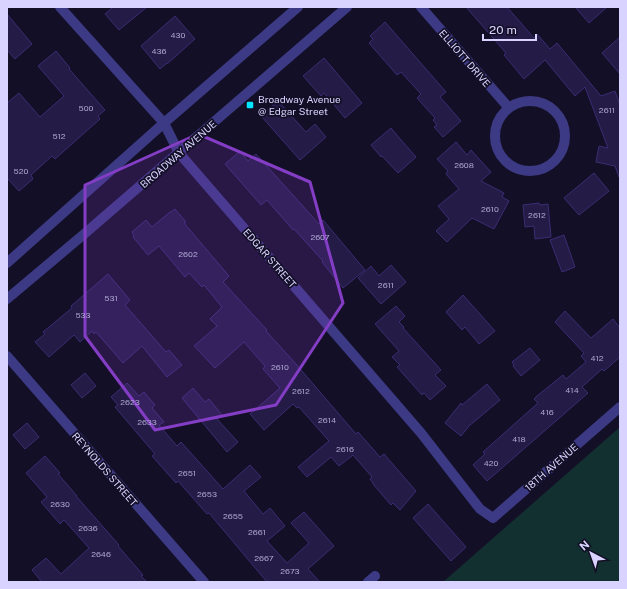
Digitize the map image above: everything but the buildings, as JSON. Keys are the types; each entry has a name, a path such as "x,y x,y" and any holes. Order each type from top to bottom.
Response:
{"street":[{"name":"EDGAR STREET","path":"60,7 164,123 178,153 421,433 480,509"},
{"path":"7,263 164,123 298,7"},
{"name":"BROADWAY AVENUE","path":"7,299 347,7"},
{"name":"ELLIOTT DRIVE","path":"421,7 509,108"},
{"path":"532,100 544,103 554,110 562,119 565,135 564,147 558,158 548,166 537,170 524,171 512,167 503,159 497,148 495,136 497,124 503,113 509,108 519,102 532,100"},
{"name":"REYNOLDS STREET","path":"7,356 204,582"},
{"name":"18TH AVENUE","path":"480,509 493,518 620,406"}],"highlighted area":[{"path":"198,134 310,182 343,303 276,405 155,430 85,336 85,185"}],"green space":[{"path":"620,427 620,582 443,582"}],"place":[{"name":"Broadway Avenue @ Edgar Street","path":"250,105"}]}
